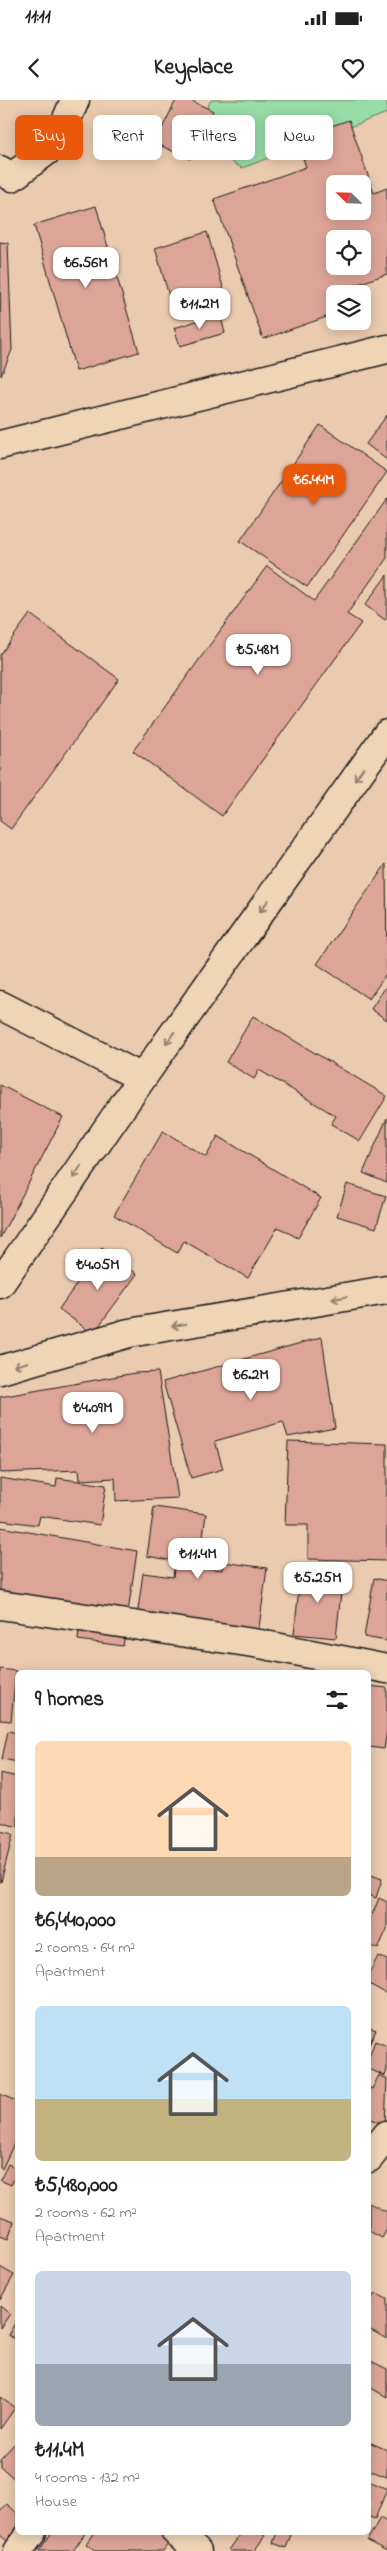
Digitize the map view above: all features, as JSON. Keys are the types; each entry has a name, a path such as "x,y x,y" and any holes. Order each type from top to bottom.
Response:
{"street":[{"path":"0,170 12,177 56,144 75,100"},
{"path":"0,445 387,349"},
{"path":"0,1284 142,1078 387,734"},
{"path":"0,1005 142,1078"},
{"path":"0,1370 129,1333 387,1290"},
{"path":"0,1605 260,1644 387,1669"},
{"path":"371,2155 387,2135"},
{"path":"18,2551 30,2535"},
{"path":"179,2535 197,2551"}],"green space":[{"path":"211,100 387,100 387,113 333,133 333,115 265,115 265,159 242,168 228,160 255,160 255,115 204,115"}],"building":[{"path":"176,100 190,100 213,111 211,115 172,115 172,151 162,146 162,129"},
{"path":"349,120 368,175 326,175 326,220 371,220 371,184 374,193 387,188 387,274 355,285 326,285 326,317 263,339 214,199 306,167 304,160 333,160 333,125"},
{"path":"96,206 139,352 76,371 34,225"},
{"path":"207,232 226,297 174,313 155,248"},
{"path":"0,242 8,243 12,350 1,376"},
{"path":"220,314 225,333 180,346 174,328"},
{"path":"387,415 387,460 366,444"},
{"path":"320,425 387,472 307,587 240,541"},
{"path":"387,499 387,558 347,614 361,623 222,816 133,751 267,566 314,601"},
{"path":"387,575 387,618 385,620 365,605"},
{"path":"30,614 119,679 11,829 0,821 0,655"},
{"path":"386,864 387,973 369,999 317,964"},
{"path":"387,985 387,1020 371,1009"},
{"path":"253,1016 387,1096 360,1141 331,1124 336,1116 259,1070 254,1079 226,1062"},
{"path":"0,1085 63,1117 0,1238"},
{"path":"387,1118 387,1183 363,1173"},
{"path":"163,1131 206,1157 218,1136 321,1198 298,1238 278,1227 248,1278 184,1241 177,1253 114,1215"},
{"path":"347,1184 386,1196 376,1228 337,1216"},
{"path":"102,1248 137,1274 93,1334 59,1309"},
{"path":"322,1337 335,1428 288,1437 283,1422 215,1441 223,1469 191,1478 163,1382"},
{"path":"158,1372 178,1498 116,1501 115,1478 80,1480 79,1470 0,1473 0,1397 135,1373"},
{"path":"288,1441 387,1444 387,1561 308,1559 308,1525 285,1525"},
{"path":"0,1478 56,1487 57,1478 106,1485 100,1525 40,1516 38,1525 0,1520"},
{"path":"154,1507 206,1514 199,1567 222,1570 223,1562 267,1568 258,1635 137,1617 143,1573 173,1577 175,1561 147,1556"},
{"path":"0,1527 137,1551 123,1646 78,1640 79,1630 0,1595"},
{"path":"301,1570 343,1574 336,1638 294,1634"},
{"path":"374,1578 387,1581 387,1641 364,1637"},
{"path":"0,1669 15,1671 11,1721 0,1720"},
{"path":"371,1686 387,1688 387,1730 384,1749 371,1747"},
{"path":"8,1731 15,1732 15,1761 2,1759"},
{"path":"0,1773 15,1776 15,1826 0,1822"},
{"path":"0,1831 13,1834 1,1882 0,1882"},
{"path":"371,1875 382,1879 376,1898 371,1896"},
{"path":"379,1898 387,1902 387,1929 378,1949 371,1946 371,1917"},
{"path":"378,1956 387,1960 387,1994 371,1985 371,1970"},
{"path":"371,2028 376,2030 371,2041"},
{"path":"375,2041 387,2046 387,2070 385,2076 371,2070 371,2052"},
{"path":"379,2075 387,2079 385,2125 371,2119 372,2089"},
{"path":"0,2094 15,2101 15,2141 2,2169 0,2168"},
{"path":"8,2164 15,2168 15,2176 11,2185 0,2180"},
{"path":"371,2204 387,2212 387,2229 382,2238 371,2232"},
{"path":"0,2216 14,2221 8,2239 0,2236"},
{"path":"0,2267 14,2275 0,2300"},
{"path":"375,2293 387,2299 387,2339 371,2330 371,2300"},
{"path":"0,2306 10,2314 0,2328"},
{"path":"15,2323 15,2339 8,2335"},
{"path":"371,2361 387,2369 387,2397 371,2388"},
{"path":"0,2397 15,2408 0,2429"},
{"path":"15,2443 15,2479 0,2466 0,2459"},
{"path":"371,2443 387,2450 387,2477 371,2471"},
{"path":"371,2482 387,2489 375,2519 371,2518"},
{"path":"7,2504 15,2511 15,2534 8,2542 0,2535 0,2512"},
{"path":"380,2518 387,2522 387,2551 367,2541"},
{"path":"50,2535 84,2535 73,2551 39,2551"},
{"path":"92,2535 162,2535 170,2541 163,2551 96,2551 86,2544"},
{"path":"240,2535 265,2536 254,2551 229,2550"},
{"path":"276,2535 291,2535 286,2548 273,2543"}]}
